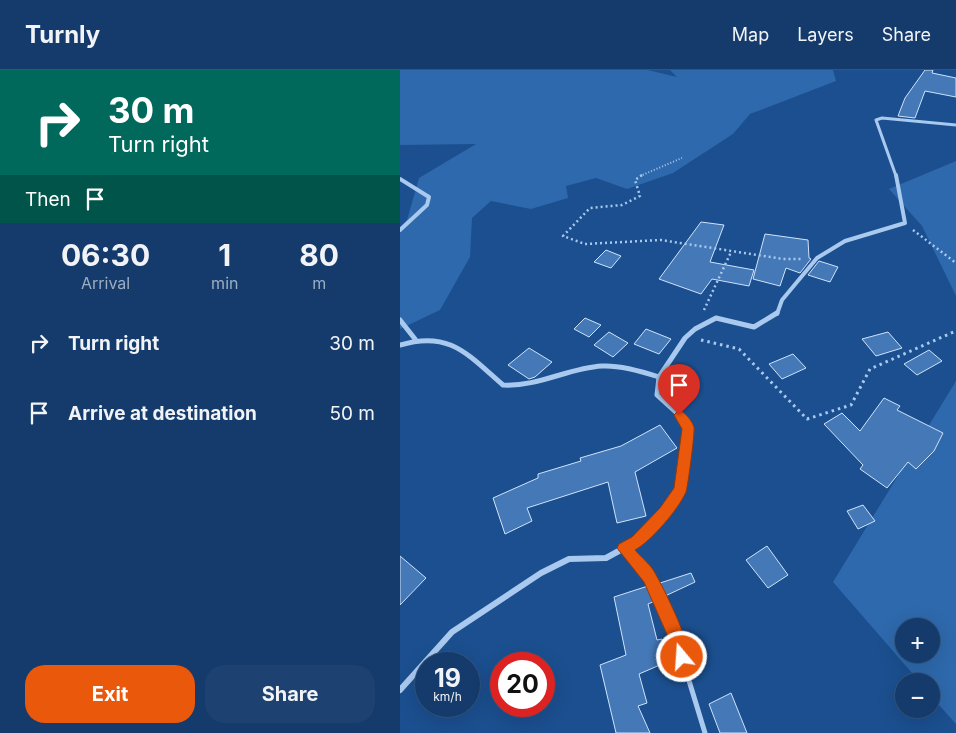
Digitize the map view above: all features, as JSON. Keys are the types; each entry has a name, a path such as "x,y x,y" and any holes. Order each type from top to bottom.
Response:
{"street":[{"path":"400,690 452,632 541,573 569,559 606,558 637,542 665,512 680,490 688,429 679,415 657,395 659,377 685,338 695,329 716,318 754,326 777,314 782,300 818,258 845,241 905,223 902,195 886,142 876,126 876,120 882,118 956,125"},
{"path":"400,179 429,197 426,205 400,230"},
{"path":"400,320 415,339"},
{"path":"400,345 415,339 435,338 458,348 503,385 536,383 595,366 630,368 659,377"}],"lane":[{"path":"624,548 649,577 676,638 705,733"}],"path":[{"path":"682,158 641,175 635,180 640,196 633,202 623,207 590,208 563,236 585,244 660,240 783,260 818,258"},
{"path":"905,223 956,263"},
{"path":"695,329 731,252"},
{"path":"685,338 710,341 740,349 807,419 851,405 870,370 956,331"}],"shaded area":[{"path":"400,70 648,70 677,77 670,70 833,70 836,81 750,114 733,134 673,173 627,189 596,178 566,186 568,198 531,209 491,201 472,218 470,257 440,310 400,329 400,227 407,220 419,178 476,144 400,145"},
{"path":"956,161 956,296 922,226 889,189"},
{"path":"956,381 956,724 940,706 940,673 912,673 903,663 940,663 940,618 895,618 895,653 833,582"}],"building":[{"path":"925,70 933,70 932,73 956,78 956,97 925,91 915,118 898,116 905,98"},
{"path":"701,222 724,225 710,262 754,270 749,286 712,279 701,294 659,279"},
{"path":"765,234 808,240 809,258 811,259 800,273 786,268 780,286 753,279"},
{"path":"606,250 621,256 611,268 594,262"},
{"path":"819,261 838,267 830,282 808,275"},
{"path":"585,318 601,325 589,337 574,329"},
{"path":"646,329 671,339 659,354 634,344"},
{"path":"609,332 628,343 613,357 594,345"},
{"path":"888,332 902,348 876,356 862,339"},
{"path":"529,348 552,362 535,377 529,379 508,365"},
{"path":"929,350 942,361 917,375 904,364"},
{"path":"793,354 806,368 782,379 769,364"},
{"path":"884,398 900,406 897,410 943,433 934,451 916,469 908,462 887,488 860,469 863,465 824,424 842,413 860,431"},
{"path":"660,425 677,448 635,472 646,516 617,523 608,482 527,508 532,521 505,534 493,498 538,478 538,474 581,461 580,458 621,446"},
{"path":"863,505 875,521 858,529 847,511"},
{"path":"767,546 788,575 768,588 746,560"},
{"path":"400,556 426,578 400,605"},
{"path":"691,573 695,582 663,597 657,584"},
{"path":"648,586 655,601 648,604 657,640 662,639 669,661 639,674 647,703 638,706 650,733 616,733 600,665 626,655 614,597"},
{"path":"731,693 747,733 720,733 709,704"}],"route":[{"path":"679,415 688,429 680,490 665,512 637,542 624,548 649,577 676,638 682,657"}]}
